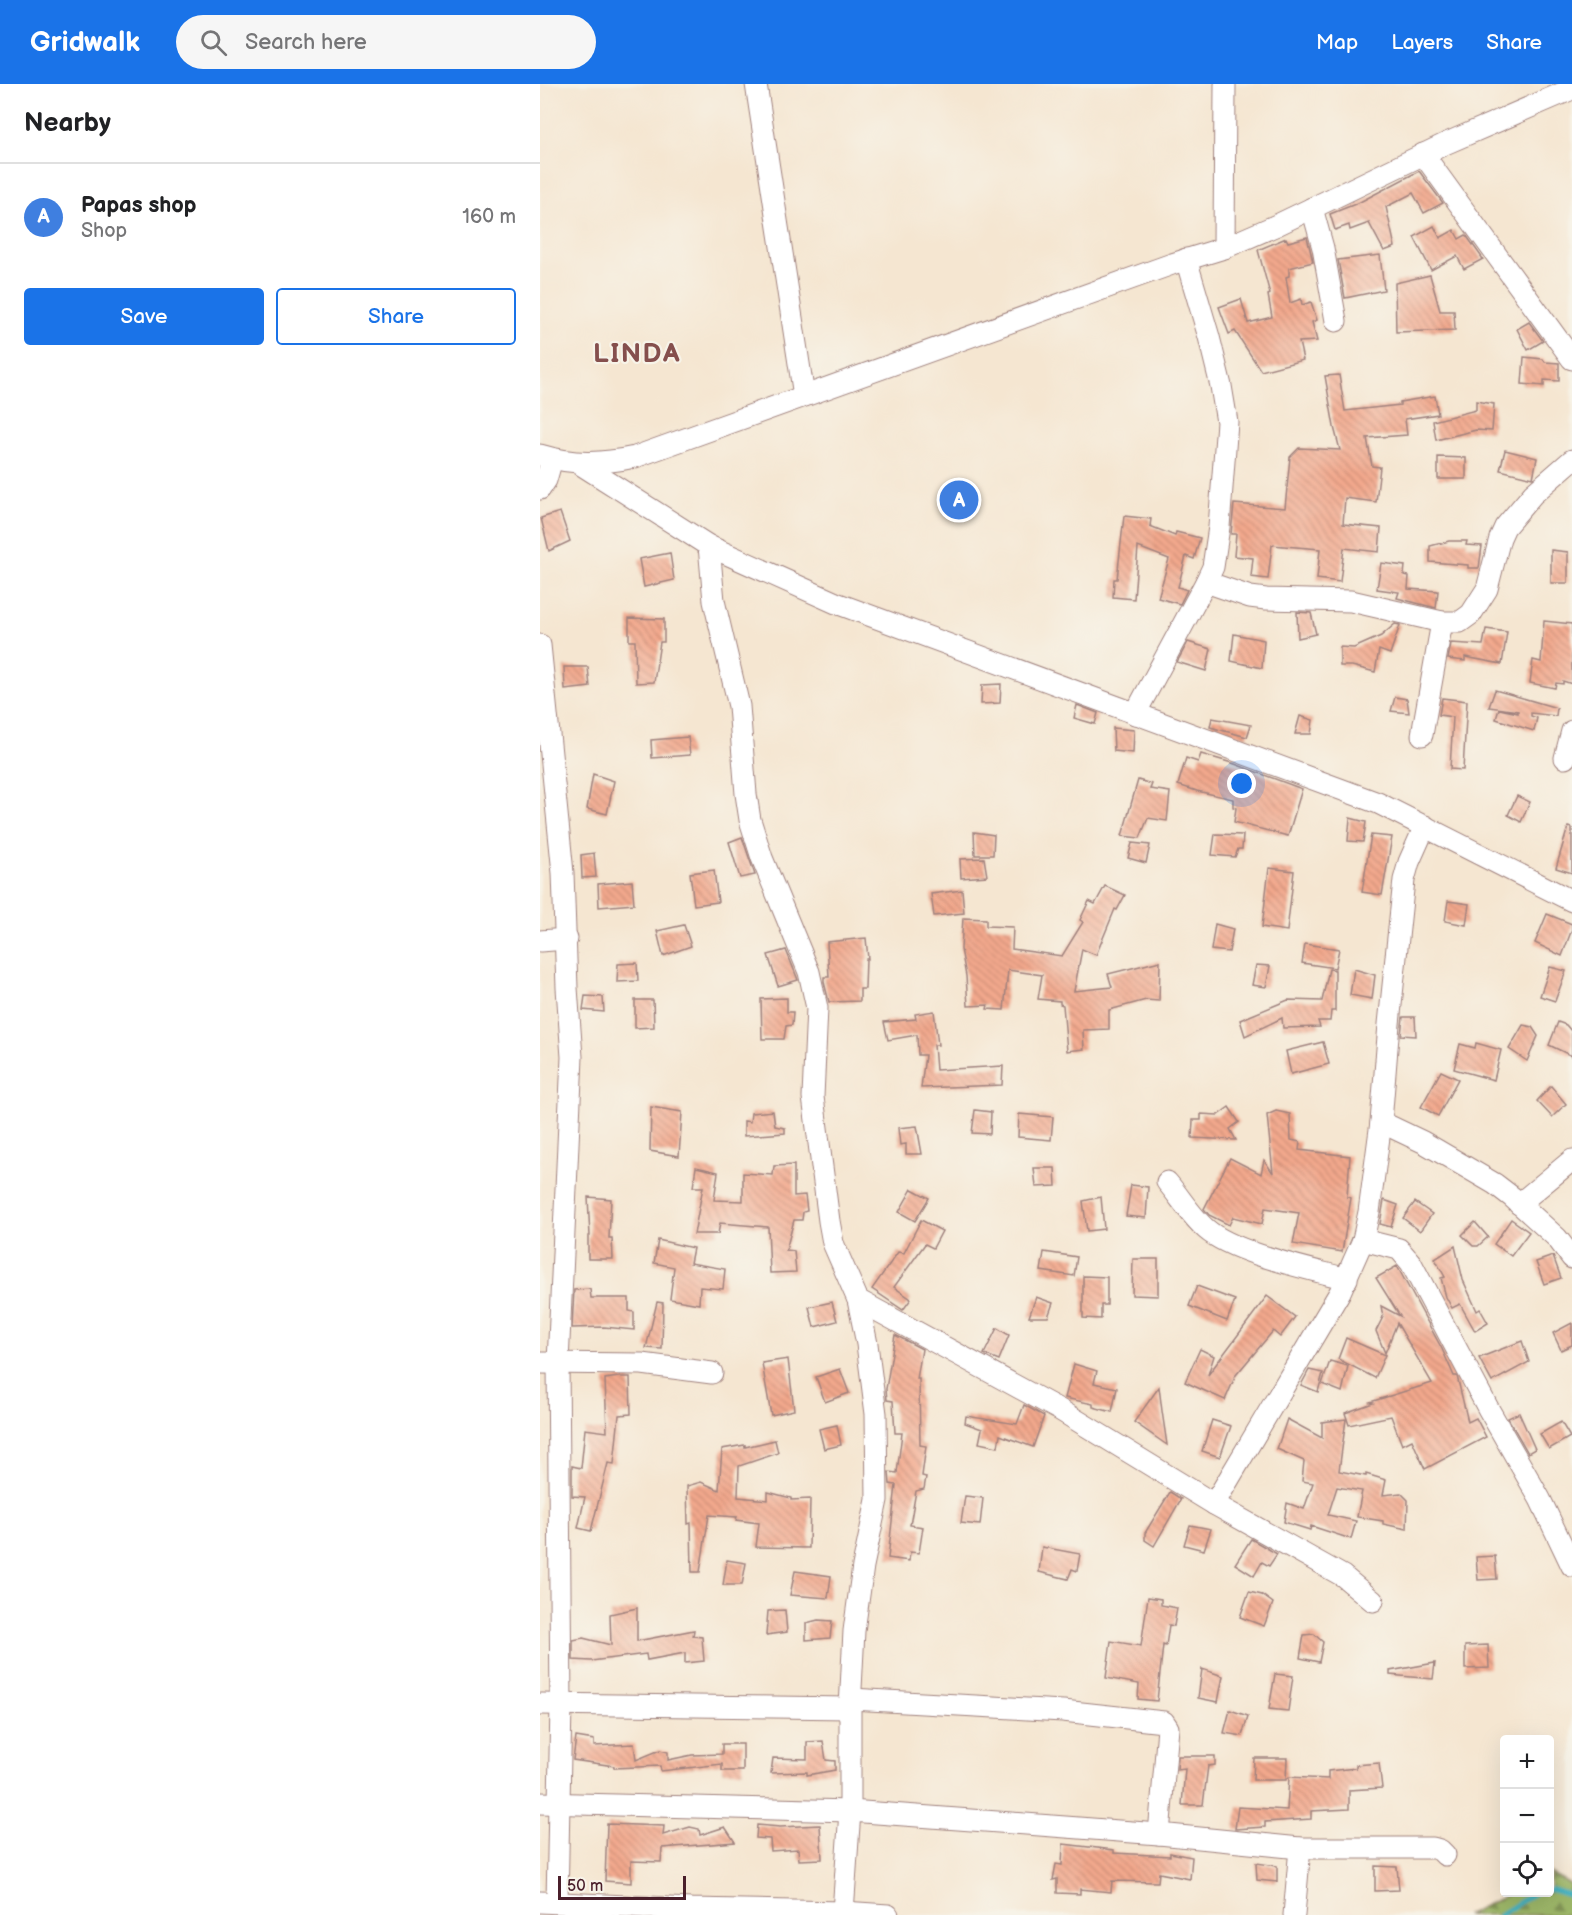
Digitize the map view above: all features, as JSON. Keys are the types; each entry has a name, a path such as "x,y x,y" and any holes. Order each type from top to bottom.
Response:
{"street":[{"path":"756,84 804,396"},
{"path":"1224,248 1225,84"},
{"path":"540,489 546,480 546,457 580,464 607,463 635,457 1186,259 1224,248 1423,154 1572,89"},
{"path":"1423,154 1572,358"},
{"path":"1312,208 1323,248 1336,321"},
{"path":"1135,714 1206,582 1212,567 1218,535 1227,423 1209,337 1186,259"},
{"path":"1206,582 1250,597 1352,601 1442,622 1460,622 1471,614 1487,589 1505,527 1533,494 1572,460"},
{"path":"580,464 709,546 836,603 1378,803 1572,901"},
{"path":"709,546 715,609 739,706 750,820 762,858 809,972 814,990 817,1008 813,1096 829,1221 833,1243 858,1300 867,1344 876,1414 877,1500 857,1601 851,1704 850,1811 843,1912"},
{"path":"1422,735 1442,622"},
{"path":"540,645 562,863 572,1056 549,1363 561,1705 550,1803 548,1902 888,1915"},
{"path":"1565,758 1572,731"},
{"path":"1214,1504 1347,1279 1363,1240 1381,1122 1404,880 1409,862 1425,826"},
{"path":"540,941 567,939"},
{"path":"1381,1122 1461,1163 1495,1184 1557,1238 1572,1258"},
{"path":"1519,1204 1572,1160"},
{"path":"1167,1182 1204,1228 1216,1236 1262,1255 1347,1279"},
{"path":"1363,1240 1398,1249 1412,1263 1489,1410 1540,1499 1572,1566"},
{"path":"858,1300 1060,1410 1214,1504 1343,1576 1373,1600"},
{"path":"549,1363 642,1364 712,1373"},
{"path":"540,1704 851,1704 1063,1711 1164,1722 1168,1728 1159,1834"},
{"path":"550,1803 850,1811 1159,1834 1300,1848 1433,1848 1445,1855"},
{"path":"1294,1915 1300,1848"}],"green space":[{"path":"1554,1875 1572,1885 1572,1915 1466,1915 1503,1897 1554,1897"}],"building":[{"path":"1419,171 1443,203 1424,213 1413,193 1386,207 1395,247 1384,251 1369,223 1350,230 1349,225 1335,230 1330,214 1358,203"},
{"path":"1434,226 1440,238 1454,230 1459,239 1466,235 1483,259 1464,269 1457,256 1431,270 1414,237"},
{"path":"1307,237 1313,262 1289,268 1289,276 1286,277 1290,303 1301,299 1302,305 1311,302 1317,320 1312,322 1317,341 1299,342 1303,360 1261,371 1235,331 1229,334 1219,307 1241,299 1248,323 1272,317 1268,295 1270,294 1258,250 1286,238 1288,242"},
{"path":"1380,255 1384,290 1345,298 1338,260"},
{"path":"1430,275 1440,311 1454,311 1455,330 1396,332 1395,283"},
{"path":"1529,322 1543,341 1528,350 1517,329"},
{"path":"1524,357 1559,363 1559,381 1544,380 1544,386 1522,384"},
{"path":"1339,375 1345,411 1400,405 1400,402 1435,396 1438,414 1405,419 1407,435 1367,438 1372,466 1380,467 1376,502 1345,498 1343,524 1381,528 1379,552 1344,548 1340,582 1317,579 1320,549 1272,545 1268,579 1251,577 1253,558 1234,556 1236,534 1231,534 1234,504 1285,508 1290,457 1299,448 1340,450 1325,376"},
{"path":"1476,401 1494,404 1492,431 1476,430 1436,440 1433,421 1476,410"},
{"path":"1505,450 1537,458 1533,478 1500,470"},
{"path":"1438,457 1466,458 1466,479 1438,479"},
{"path":"560,512 570,541 549,551 541,518"},
{"path":"1124,516 1151,519 1150,526 1175,536 1176,532 1200,538 1194,559 1186,556 1178,587 1187,590 1180,604 1158,598 1169,559 1138,547 1134,599 1113,597"},
{"path":"1449,541 1467,541 1466,545 1482,546 1479,568 1430,562 1430,546"},
{"path":"1551,550 1568,552 1568,583 1551,583"},
{"path":"670,553 674,580 644,587 639,559"},
{"path":"1381,563 1405,566 1404,575 1409,576 1408,589 1438,591 1436,608 1397,598 1399,592 1377,589"},
{"path":"1297,612 1311,613 1316,634 1298,638"},
{"path":"629,618 664,619 664,642 660,642 654,682 636,683 635,641 629,641"},
{"path":"1544,621 1572,624 1572,684 1563,681 1563,684 1556,683 1555,688 1530,683 1533,660 1541,662"},
{"path":"1395,624 1400,625 1390,654 1379,650 1375,672 1352,666 1340,666 1340,647 1354,648 1381,636"},
{"path":"1486,629 1507,632 1502,664 1465,657 1465,661 1448,659 1451,643 1483,645"},
{"path":"1234,634 1264,640 1262,668 1231,661"},
{"path":"1188,642 1211,649 1206,671 1177,662"},
{"path":"564,667 588,667 590,687 565,690"},
{"path":"1001,684 1000,703 981,704 982,685"},
{"path":"1495,690 1557,708 1556,716 1531,713 1531,716 1537,718 1534,731 1496,719 1499,709 1518,713 1518,711 1489,707"},
{"path":"1395,697 1407,699 1409,713 1391,711"},
{"path":"1442,698 1467,701 1463,770 1450,769 1453,717 1439,715"},
{"path":"1077,705 1098,713 1095,724 1074,718"},
{"path":"1300,716 1313,720 1311,734 1295,734"},
{"path":"1212,718 1251,725 1247,737 1210,727"},
{"path":"1113,728 1134,730 1133,753 1114,751"},
{"path":"688,737 690,755 652,758 651,740"},
{"path":"1201,754 1302,789 1288,836 1234,822 1236,808 1233,807 1233,799 1178,785 1186,758 1198,762"},
{"path":"593,774 614,781 607,814 587,809"},
{"path":"1138,780 1152,784 1150,789 1170,792 1167,821 1148,818 1140,838 1122,836"},
{"path":"1517,796 1530,802 1521,822 1508,815"},
{"path":"1350,818 1366,822 1363,842 1348,841"},
{"path":"1568,827 1572,828 1572,873 1556,868"},
{"path":"974,832 994,835 993,855 975,855"},
{"path":"1215,834 1243,835 1242,849 1238,849 1235,857 1212,855"},
{"path":"1371,835 1392,837 1382,895 1362,892"},
{"path":"742,837 755,875 740,878 729,842"},
{"path":"1132,843 1150,845 1146,863 1128,858"},
{"path":"594,853 596,877 582,878 581,855"},
{"path":"984,858 987,876 961,878 960,859"},
{"path":"1269,868 1294,871 1287,931 1262,927"},
{"path":"714,870 718,902 694,905 690,873"},
{"path":"632,881 634,904 599,907 598,884"},
{"path":"1105,886 1125,895 1117,910 1115,909 1096,955 1082,949 1074,991 1112,987 1108,974 1160,961 1159,1001 1146,1000 1109,1010 1109,1029 1083,1030 1084,1049 1067,1051 1063,1005 1060,1001 1038,999 1042,975 1008,970 1004,1010 987,1009 988,1005 968,1006 961,949 963,918 986,919 986,926 1013,927 1012,949 1062,956 1083,922 1080,920 1089,901 1095,904"},
{"path":"962,890 964,913 934,916 931,894"},
{"path":"1448,901 1469,904 1466,925 1445,921"},
{"path":"1547,914 1572,924 1562,956 1535,943"},
{"path":"1215,924 1233,929 1229,952 1211,950"},
{"path":"684,925 691,946 663,956 657,931"},
{"path":"866,938 868,959 866,959 865,989 860,989 860,1001 829,1002 824,982 824,977 829,977 827,942"},
{"path":"1305,944 1339,949 1335,968 1302,963"},
{"path":"786,950 798,980 778,986 768,955"},
{"path":"637,963 638,981 617,982 618,964"},
{"path":"1256,965 1270,966 1266,987 1252,985"},
{"path":"1550,967 1566,971 1555,1001 1540,996"},
{"path":"1329,969 1335,970 1335,1011 1331,1011 1330,1021 1318,1021 1320,1027 1283,1028 1282,1018 1245,1036 1240,1020 1288,1000 1322,1001"},
{"path":"1354,969 1375,975 1372,999 1350,995"},
{"path":"585,996 603,997 604,1012 583,1010"},
{"path":"787,998 787,1012 793,1012 792,1025 786,1026 784,1039 762,1039 761,999"},
{"path":"635,1000 653,1000 654,1027 635,1028"},
{"path":"934,1011 938,1045 934,1045 936,1070 1003,1066 1002,1085 921,1088 925,1055 918,1055 917,1035 888,1040 884,1022 916,1019 915,1014"},
{"path":"1403,1017 1415,1017 1416,1036 1401,1035"},
{"path":"1558,1022 1566,1025 1572,1032 1572,1056 1549,1045"},
{"path":"1523,1025 1532,1027 1538,1036 1527,1061 1509,1049"},
{"path":"1323,1042 1329,1064 1291,1074 1286,1051"},
{"path":"1476,1043 1501,1050 1494,1080 1454,1069 1460,1044 1475,1048"},
{"path":"1441,1071 1458,1079 1438,1116 1421,1107"},
{"path":"1551,1086 1566,1104 1552,1117 1537,1101"},
{"path":"651,1107 682,1112 679,1156 650,1151"},
{"path":"1229,1107 1239,1122 1230,1129 1236,1140 1192,1138 1193,1120 1201,1120 1201,1114 1218,1115"},
{"path":"975,1110 991,1112 990,1134 972,1133"},
{"path":"773,1111 775,1126 785,1128 785,1133 744,1136 744,1121 750,1122 751,1113"},
{"path":"1276,1111 1290,1114 1291,1140 1300,1142 1299,1150 1350,1156 1347,1197 1351,1198 1342,1252 1293,1244 1299,1213 1265,1208 1262,1224 1233,1217 1229,1225 1209,1215 1204,1209 1230,1158 1261,1174 1264,1160 1273,1173 1267,1115"},
{"path":"1019,1114 1053,1117 1051,1140 1018,1137"},
{"path":"917,1126 922,1154 906,1154 906,1144 900,1145 898,1128"},
{"path":"794,1165 794,1196 805,1195 807,1211 803,1212 802,1220 794,1220 786,1250 794,1251 796,1272 770,1273 768,1227 720,1223 718,1234 694,1234 703,1187 693,1187 696,1167 718,1172 714,1200 743,1201 743,1173 773,1175 774,1166"},
{"path":"1034,1168 1055,1168 1056,1186 1036,1187"},
{"path":"1131,1185 1148,1187 1146,1218 1126,1216"},
{"path":"912,1189 929,1198 915,1221 899,1212"},
{"path":"588,1197 611,1199 609,1238 612,1238 613,1259 588,1259 588,1236 590,1236"},
{"path":"1101,1197 1104,1229 1087,1231 1083,1201"},
{"path":"1384,1200 1398,1205 1391,1227 1380,1224"},
{"path":"1415,1202 1432,1214 1420,1231 1403,1218"},
{"path":"1511,1219 1529,1232 1511,1256 1494,1244"},
{"path":"921,1220 942,1231 933,1248 925,1244 894,1287 911,1299 903,1310 872,1289 898,1252 904,1253"},
{"path":"1475,1222 1488,1237 1478,1246 1473,1246 1462,1235"},
{"path":"658,1240 693,1248 690,1263 725,1269 723,1289 700,1287 699,1304 670,1299 674,1267 654,1263"},
{"path":"1455,1246 1463,1280 1477,1311 1480,1309 1488,1323 1475,1331 1460,1304 1452,1308 1446,1297 1441,1278 1445,1277 1435,1259"},
{"path":"1044,1252 1077,1257 1074,1276 1041,1271"},
{"path":"1553,1256 1561,1278 1544,1284 1536,1262"},
{"path":"1133,1259 1158,1259 1158,1296 1132,1295"},
{"path":"1397,1266 1454,1376 1457,1376 1468,1422 1476,1418 1486,1437 1425,1469 1412,1440 1402,1445 1391,1416 1349,1425 1345,1413 1373,1403 1370,1402 1432,1383 1397,1323 1385,1353 1376,1331 1383,1317 1381,1306 1400,1316 1376,1278"},
{"path":"1083,1276 1107,1277 1107,1305 1101,1305 1101,1319 1083,1318"},
{"path":"1197,1286 1235,1300 1227,1321 1189,1306"},
{"path":"590,1289 591,1298 629,1298 629,1311 634,1312 634,1330 604,1327 572,1328 574,1290"},
{"path":"1267,1296 1295,1317 1280,1337 1273,1331 1236,1375 1225,1400 1185,1382 1200,1349 1214,1356 1208,1375"},
{"path":"1036,1297 1053,1303 1048,1317 1029,1317"},
{"path":"657,1302 663,1303 662,1349 646,1348"},
{"path":"832,1302 837,1321 814,1327 809,1307"},
{"path":"1572,1323 1572,1345 1561,1350 1553,1333"},
{"path":"997,1328 1009,1335 999,1360 984,1354"},
{"path":"895,1335 922,1349 917,1379 919,1379 920,1445 926,1446 922,1476 926,1477 924,1489 916,1491 910,1525 923,1527 919,1553 910,1552 909,1561 888,1558 896,1485 890,1484 889,1472 897,1473 902,1433 895,1433 893,1401 887,1400 886,1389"},
{"path":"1346,1338 1385,1355 1375,1378 1338,1359"},
{"path":"1522,1341 1529,1362 1492,1382 1479,1358"},
{"path":"788,1359 794,1410 771,1415 762,1363"},
{"path":"1330,1361 1348,1366 1342,1392 1322,1384"},
{"path":"1074,1364 1097,1371 1094,1383 1117,1388 1112,1412 1093,1407 1093,1404 1065,1398"},
{"path":"840,1369 849,1393 825,1402 816,1377"},
{"path":"1309,1370 1323,1373 1318,1392 1301,1385"},
{"path":"630,1377 631,1414 619,1415 614,1464 608,1463 591,1531 578,1528 585,1497 572,1496 572,1466 581,1468 585,1429 607,1432 605,1379"},
{"path":"1159,1387 1162,1411 1167,1445 1134,1422"},
{"path":"1024,1405 1044,1416 1033,1447 1000,1435 998,1447 979,1443 982,1429 965,1423 966,1416 1017,1424"},
{"path":"1519,1413 1535,1449 1528,1453 1508,1418"},
{"path":"1287,1419 1322,1438 1322,1422 1346,1419 1339,1471 1366,1476 1366,1474 1386,1480 1383,1495 1401,1493 1408,1500 1407,1529 1383,1524 1383,1521 1357,1517 1362,1491 1337,1487 1328,1515 1356,1521 1351,1539 1311,1526 1310,1530 1284,1522 1287,1503 1304,1509 1313,1483 1302,1481 1304,1461 1277,1449"},
{"path":"1212,1420 1231,1426 1220,1457 1202,1451"},
{"path":"1561,1422 1570,1437 1549,1449 1540,1434"},
{"path":"837,1425 841,1445 824,1449 819,1429"},
{"path":"775,1440 778,1453 739,1466 738,1497 768,1500 768,1492 791,1498 791,1500 810,1499 809,1548 756,1547 759,1523 736,1520 737,1517 709,1515 700,1572 692,1572 691,1523 688,1524 687,1486 701,1482 719,1490 722,1449 745,1445 745,1447"},
{"path":"1170,1492 1181,1499 1154,1546 1145,1540 1145,1533"},
{"path":"965,1496 983,1498 980,1525 961,1523"},
{"path":"1190,1525 1211,1529 1204,1550 1184,1545"},
{"path":"1251,1539 1277,1554 1269,1566 1262,1562 1254,1576 1235,1564"},
{"path":"1042,1547 1080,1554 1077,1571 1072,1569 1068,1579 1039,1572"},
{"path":"1495,1556 1497,1579 1478,1580 1476,1557"},
{"path":"727,1560 746,1563 742,1585 723,1585"},
{"path":"795,1571 831,1576 828,1598 790,1595"},
{"path":"1249,1592 1262,1595 1273,1603 1264,1626 1240,1617"},
{"path":"1148,1597 1161,1599 1161,1605 1177,1608 1174,1626 1169,1625 1166,1646 1163,1645 1157,1701 1138,1699 1139,1684 1106,1678 1111,1641 1141,1646"},
{"path":"637,1608 637,1641 694,1630 693,1636 702,1637 704,1661 685,1663 685,1653 647,1660 646,1654 591,1661 573,1660 573,1640 583,1638 611,1645 610,1614"},
{"path":"785,1610 787,1632 766,1635 768,1611"},
{"path":"818,1620 832,1621 830,1638 806,1640 806,1623"},
{"path":"1314,1634 1323,1642 1319,1662 1300,1658 1304,1635"},
{"path":"1488,1645 1489,1668 1465,1669 1465,1646"},
{"path":"1435,1663 1433,1679 1390,1675 1390,1671"},
{"path":"1202,1669 1223,1676 1218,1702 1198,1698"},
{"path":"1275,1674 1293,1676 1288,1711 1269,1709"},
{"path":"1230,1710 1248,1716 1242,1736 1224,1733"},
{"path":"576,1737 594,1740 594,1746 634,1744 636,1760 660,1750 668,1752 668,1760 692,1755 722,1754 722,1744 743,1744 743,1771 722,1771 722,1764 661,1771 660,1766 614,1768 614,1766 573,1760"},
{"path":"823,1741 826,1760 835,1761 835,1770 807,1775 807,1772 771,1773 773,1758 807,1759 807,1742"},
{"path":"1178,1756 1215,1756 1215,1765 1208,1766 1203,1805 1182,1805 1185,1769 1177,1770"},
{"path":"1254,1758 1287,1758 1286,1780 1253,1780"},
{"path":"1379,1763 1382,1788 1349,1790 1349,1809 1311,1811 1311,1819 1265,1822 1265,1827 1235,1829 1238,1807 1287,1810 1289,1777 1328,1779 1328,1771"},
{"path":"607,1824 664,1826 663,1835 690,1827 699,1829 700,1835 725,1827 735,1842 662,1848 661,1862 631,1861 631,1883 605,1881"},
{"path":"757,1825 780,1827 820,1825 822,1859 799,1860 798,1849 771,1851 770,1839 756,1838"},
{"path":"1063,1844 1114,1850 1114,1853 1170,1856 1170,1853 1192,1857 1190,1879 1159,1873 1158,1882 1112,1881 1111,1892 1080,1889 1080,1894 1057,1893 1057,1879 1053,1880 1056,1864 1062,1865"},
{"path":"1256,1863 1277,1866 1277,1882 1257,1880"},
{"path":"1375,1866 1397,1867 1399,1890 1375,1891"}],"waterway":[{"path":"1554,1890 1572,1896"},
{"path":"1500,1915 1528,1897"}],"place":[{"name":"Papas shop","path":"959,500"}],"district":[{"name":"LINDA","path":"637,353"}]}
